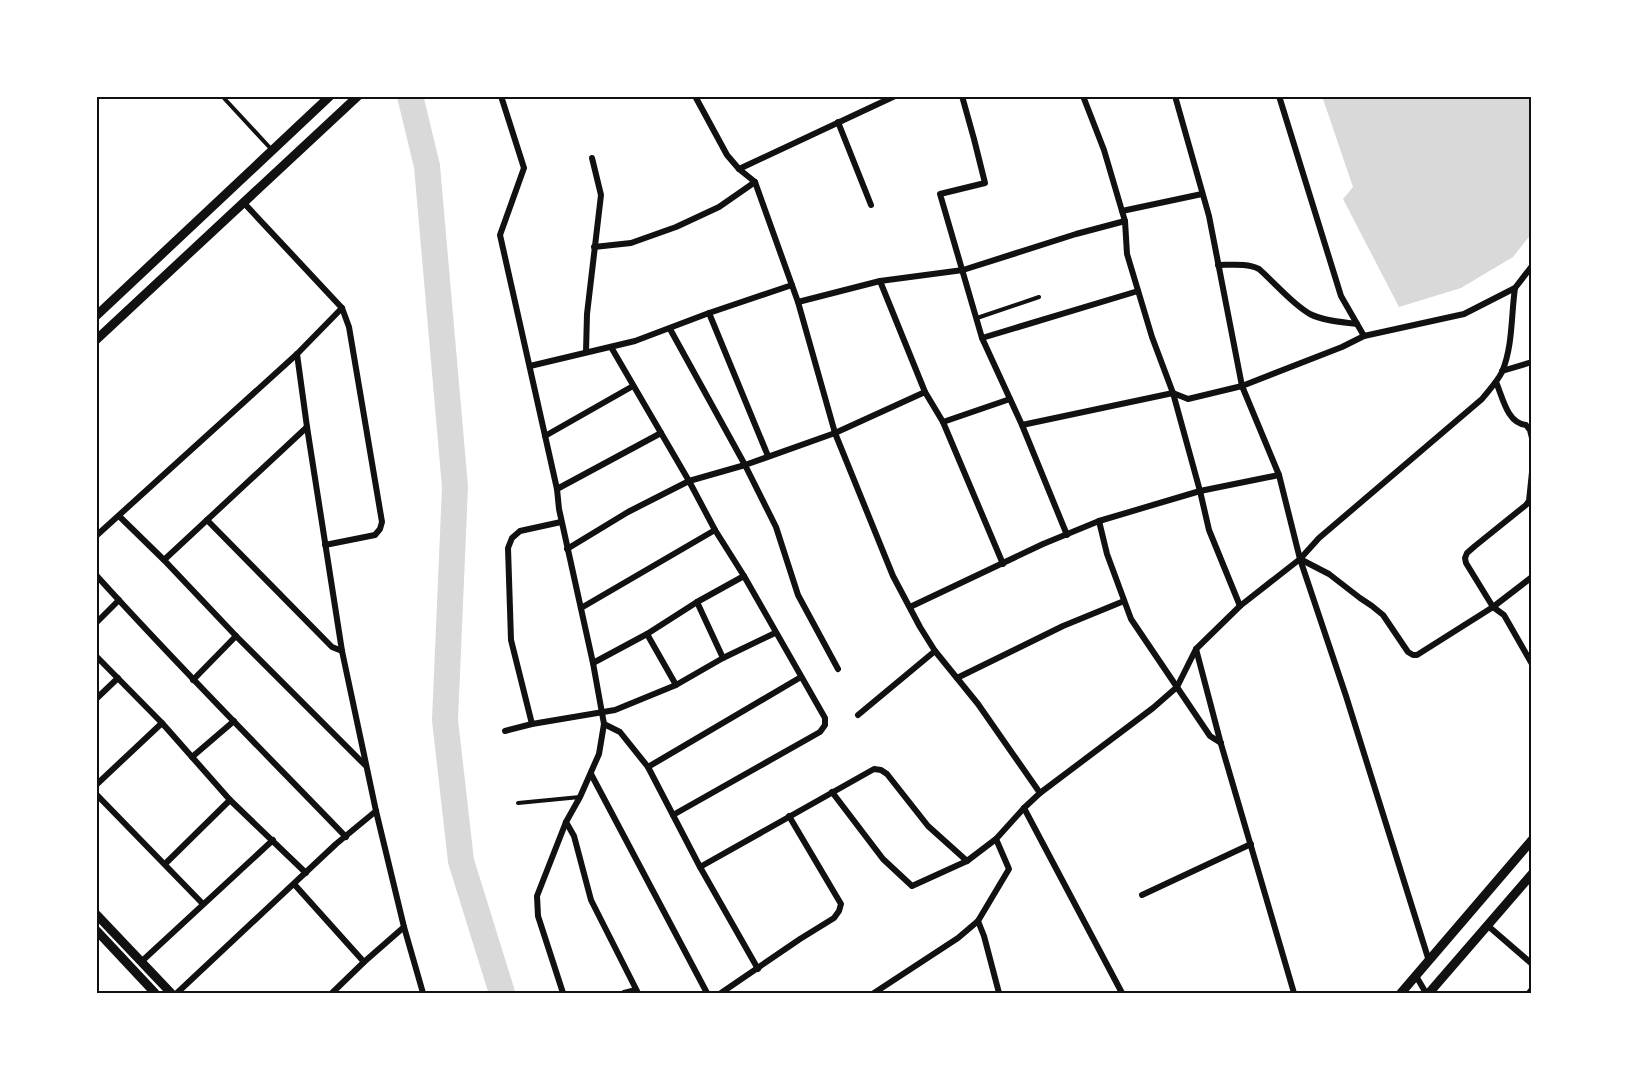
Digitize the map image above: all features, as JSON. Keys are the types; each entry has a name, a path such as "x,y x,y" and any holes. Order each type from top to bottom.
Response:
{"street":[{"path":"96,316 330,96"},
{"path":"96,340 358,96"},
{"path":"501,96 524,168 500,235 557,489 561,522 593,663 604,724 599,754 566,822 537,896 538,916 563,993"},
{"path":"739,169 896,96"},
{"path":"962,96 985,183 939,194 982,338 1022,425 1067,535"},
{"path":"1083,96 1104,150 1125,221 1127,255 1152,337 1173,393 1209,530 1240,606"},
{"path":"1175,96 1209,216 1242,386 1279,475 1300,560 1346,696 1429,961"},
{"path":"1280,96 1341,296 1364,336"},
{"path":"698,97 727,155 755,182 798,302 835,433 893,576 935,651 978,704 1040,793"},
{"path":"838,122 871,205"},
{"path":"586,352 587,314 601,195 592,158"},
{"path":"594,247 631,243 676,227 719,207 755,182"},
{"path":"1122,211 1202,194"},
{"path":"243,202 342,308 349,327 382,522 375,535 325,544"},
{"path":"798,302 880,281 963,270 1125,221"},
{"path":"1218,265 1253,266 1309,314 1319,318 1357,324"},
{"path":"1022,425 1173,393 1188,399 1242,386 1342,347 1364,336 1464,314 1515,288 1532,266"},
{"path":"880,281 925,392 944,422 1003,564"},
{"path":"530,366 635,341 792,285"},
{"path":"832,792 883,859 912,886 967,861 996,839 1040,793 1153,708 1177,687 1196,648 1240,606 1300,560 1319,538 1482,399 1502,372 1509,346 1515,288"},
{"path":"982,338 1138,291"},
{"path":"96,536 297,354 342,308"},
{"path":"709,313 768,456"},
{"path":"670,328 776,527 798,595 838,669"},
{"path":"611,347 825,718 825,725 820,732 673,815"},
{"path":"297,354 342,651 376,811 422,993"},
{"path":"1502,372 1532,362"},
{"path":"1496,382 1511,417 1518,424 1526,425 1532,438"},
{"path":"545,436 633,386"},
{"path":"567,549 628,512 689,481 745,465 835,433 925,392"},
{"path":"944,422 1010,399"},
{"path":"164,560 307,427"},
{"path":"557,489 661,433"},
{"path":"1532,472 1529,501 1526,505 1474,546 1465,558 1470,571 1493,607 1504,615 1532,664"},
{"path":"910,607 1043,544 1099,521 1200,491 1279,475"},
{"path":"119,516 367,767"},
{"path":"207,520 332,647 342,651"},
{"path":"1099,521 1107,554 1131,619 1210,736 1221,744"},
{"path":"532,724 511,640 508,548 512,538 520,531 561,522"},
{"path":"581,608 715,530"},
{"path":"1300,560 1329,574 1383,615 1408,652 1413,655 1417,655 1493,607 1532,577"},
{"path":"96,576 193,680 346,837"},
{"path":"593,663 647,634 744,576"},
{"path":"96,623 119,600"},
{"path":"957,678 1063,626 1124,601"},
{"path":"698,602 723,658"},
{"path":"504,731 615,710 676,685 723,658 776,633"},
{"path":"647,634 676,685"},
{"path":"193,680 236,636"},
{"path":"1196,648 1221,744 1294,993"},
{"path":"858,715 935,651"},
{"path":"96,656 162,723 230,800 306,873"},
{"path":"96,699 118,678"},
{"path":"648,767 801,678"},
{"path":"192,757 234,721"},
{"path":"96,785 162,723"},
{"path":"604,724 620,732 648,767 700,867 758,969"},
{"path":"700,867 874,769 886,774 928,826 967,861"},
{"path":"591,774 707,993"},
{"path":"96,794 203,904"},
{"path":"165,864 230,800"},
{"path":"1024,808 1122,993"},
{"path":"177,993 376,811"},
{"path":"721,993 834,918 839,911 841,904 789,816"},
{"path":"566,822 574,836 591,900 637,991 624,993"},
{"path":"874,993 958,938 978,921 1010,869 996,839"},
{"path":"141,962 273,840"},
{"path":"1401,993 1532,840"},
{"path":"1142,895 1251,844"},
{"path":"1416,976 1427,993 1532,874"},
{"path":"294,884 364,962"},
{"path":"96,914 171,993"},
{"path":"978,921 999,993"},
{"path":"1487,925 1532,964"},
{"path":"332,993 404,927"},
{"path":"96,930 155,993"},
{"path":"1529,993 1532,989"}],"lane":[{"path":"222,96 272,150"},
{"path":"977,318 1040,297"},
{"path":"518,803 580,797"}],"shaded area":[{"path":"1322,96 1532,96 1532,233 1513,257 1461,288 1399,307 1343,199 1353,187"}],"waterway":[{"path":"410,96 427,166 455,487 445,720 461,861 502,993"}]}
